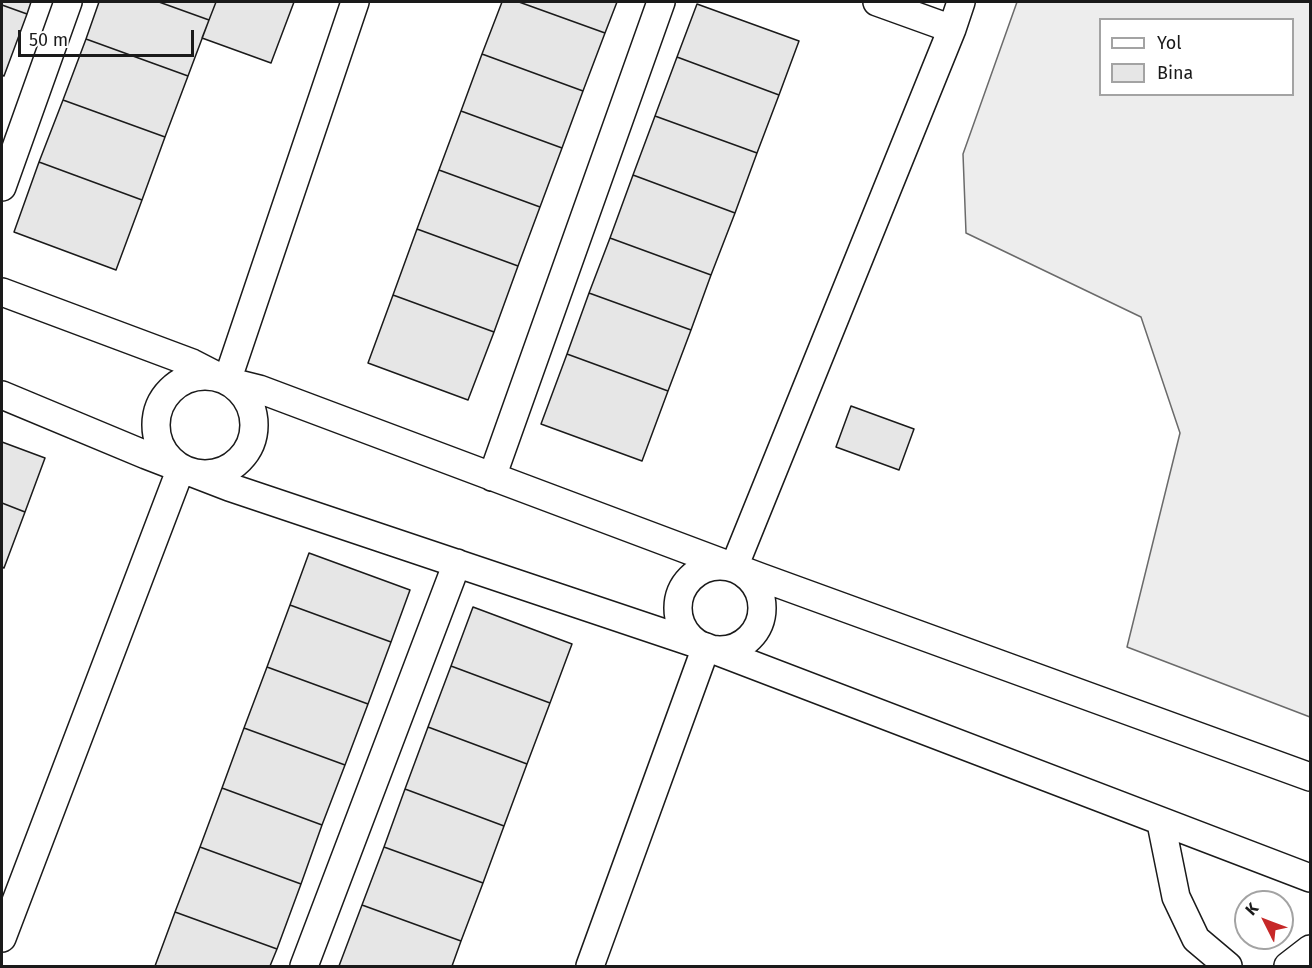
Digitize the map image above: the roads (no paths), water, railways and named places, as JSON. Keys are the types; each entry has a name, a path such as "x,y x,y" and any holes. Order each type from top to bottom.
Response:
{"street":[{"path":"2,188 68,2"},
{"path":"227,381 355,2"},
{"path":"492,477 661,2"},
{"path":"877,2 952,29"},
{"path":"734,567 962,2"},
{"path":"2,292 192,363 227,381 239,390 248,402 253,417 253,433 248,447 238,460 226,469 211,473 195,473 181,468 169,459 158,439 156,416 161,402 170,390 183,381 197,376 212,376 227,381 259,389 734,567 1311,777"},
{"path":"2,395 230,487 706,647 1161,823 1311,878"},
{"path":"2,938 181,468"},
{"path":"304,966 456,563"},
{"path":"722,565 734,567 746,573 755,583 761,595 763,609 760,622 754,634 732,648 719,650 706,647 694,641 685,632 678,606 680,593 687,582 702,570 722,565"},
{"path":"590,966 706,647"},
{"path":"1161,823 1176,897 1196,939 1228,966"},
{"path":"1288,966 1311,949"}]}
